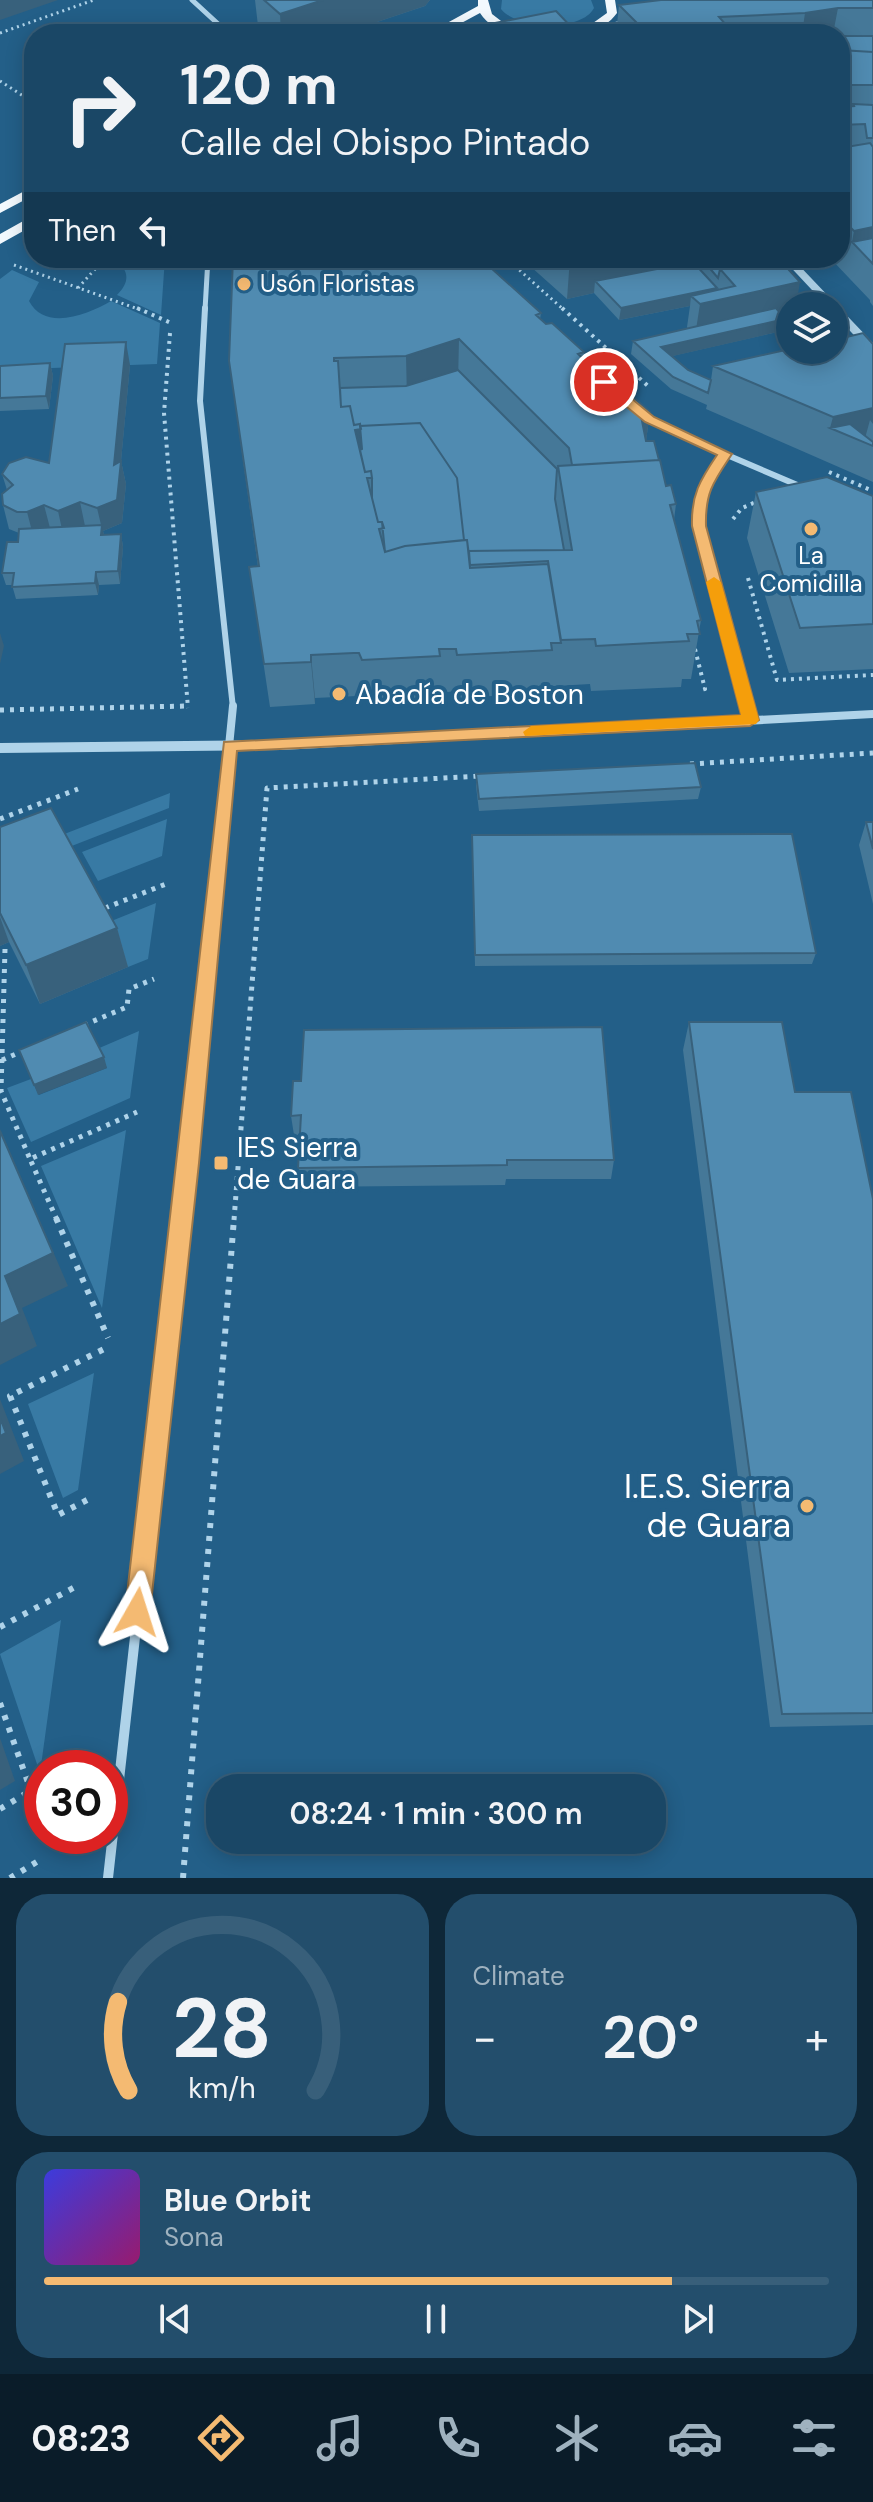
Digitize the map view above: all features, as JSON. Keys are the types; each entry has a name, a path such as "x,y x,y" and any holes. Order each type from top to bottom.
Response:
{"main road":[{"path":"601,24 607,20 616,3"},
{"path":"449,24 482,4 499,24"},
{"path":"612,24 645,18"},
{"path":"0,209 24,196"},
{"path":"0,240 24,225"}],"street":[{"path":"192,0 218,24"},
{"path":"108,1878 188,1163 233,706 200,401 207,268"},
{"path":"796,268 819,292"},
{"path":"848,323 873,349"},
{"path":"638,411 673,432 811,490"},
{"path":"725,454 702,487 698,506 699,526 750,720"},
{"path":"0,748 229,746 873,714"}],"path":[{"path":"26,24 94,0"},
{"path":"0,33 24,25"},
{"path":"0,81 24,97"},
{"path":"10,264 114,298 171,323"},
{"path":"78,288 96,268"},
{"path":"517,268 652,389"},
{"path":"0,710 188,708 164,413 172,310"},
{"path":"816,466 873,491"},
{"path":"732,525 738,511 761,501"},
{"path":"744,567 777,680 873,675"},
{"path":"689,690 705,689 693,637"},
{"path":"681,764 873,753"},
{"path":"183,1878 267,788 490,775"},
{"path":"0,819 78,789"},
{"path":"105,908 166,884"},
{"path":"5,949 1,1091 108,1338"},
{"path":"75,1029 127,1007 129,989 154,979"},
{"path":"2,1060 36,1045"},
{"path":"30,1159 137,1112"},
{"path":"87,1500 58,1515 10,1396 106,1348"},
{"path":"0,1627 75,1587"},
{"path":"0,1703 24,1771"},
{"path":"0,1809 24,1795"},
{"path":"10,1878 40,1860"}],"shaded area":[{"path":"502,0 591,0 594,8 587,16 563,24 520,21 501,9"},
{"path":"124,268 164,268 161,315 117,295 125,284"},
{"path":"12,270 39,282 29,301 45,316 68,318 111,301 160,323 157,364 0,370 0,279"},
{"path":"170,793 169,808 0,874 0,859"},
{"path":"167,819 162,856 98,881 82,852"},
{"path":"156,903 148,959 128,967 104,924"},
{"path":"139,1031 130,1098 31,1142 7,1088 31,1079 39,1095 107,1068 97,1049"},
{"path":"126,1130 102,1308 41,1166"},
{"path":"94,1373 78,1490 63,1498 28,1404"},
{"path":"61,1620 43,1750 32,1750 0,1654"}],"building":[{"path":"264,0 323,0 280,14"},
{"path":"661,0 873,0 873,8 719,17 725,24 638,24 619,5"},
{"path":"556,11 568,24 490,24"},
{"path":"850,36 873,36 873,52 850,51"},
{"path":"850,51 873,52 873,85 850,85"},
{"path":"873,105 873,138 867,138 865,124 850,125 850,106"},
{"path":"870,143 873,147 873,227 854,231 850,227 850,146"},
{"path":"873,238 873,264 852,242"},
{"path":"233,268 491,268 541,313 536,315 546,324 552,323 584,352 578,354 626,398 632,396 650,412 641,416 646,441 654,441 659,460 572,465 569,448 459,339 406,356 334,358 338,361 341,407 350,406 354,425 360,424 361,429 355,430 365,472 371,471 372,478 367,478 378,522 382,522 384,528 379,529 385,552 405,546 467,540 470,568 548,564 561,643 551,643 552,650 457,655 456,649 439,649 440,656 362,660 359,653 311,655 311,662 264,664 249,567 259,566 229,361"},
{"path":"662,268 699,268 717,288 621,308 595,281"},
{"path":"710,268 725,268 720,269 718,278"},
{"path":"787,268 800,282 700,304 691,296 735,286 720,269"},
{"path":"776,308 776,321 661,347 688,370 711,380 708,393 673,377 633,341"},
{"path":"863,333 873,344 873,408 833,417 713,366 776,352 776,364 848,364 848,337"},
{"path":"126,342 114,465 121,461 117,500 97,508 80,502 58,511 44,505 27,512 17,512 3,505 2,494 13,485 2,474 9,463 26,457 49,463 65,344"},
{"path":"50,363 46,396 0,398 0,366"},
{"path":"458,370 557,469 555,499 564,550 469,551 469,555 467,540 464,540 457,478 420,423 354,425 350,406 341,407 340,388 406,386"},
{"path":"420,423 457,478 464,540 405,546 385,552 382,522 378,522 372,498 371,471 365,472 360,450 360,426"},
{"path":"850,424 873,442 873,446 830,428"},
{"path":"660,460 666,486 671,485 676,504 670,505 701,620 697,621 700,634 687,634 689,641 596,646 595,639 561,640 548,561 470,565 469,551 572,550 558,466"},
{"path":"827,477 873,496 873,624 800,628 756,492"},
{"path":"102,525 101,535 121,534 118,571 96,572 95,583 12,587 14,573 2,573 7,542 18,542 19,529"},
{"path":"695,763 701,787 479,799 476,774"},
{"path":"51,808 117,928 26,965 0,913 0,827"},
{"path":"866,822 873,822 873,849"},
{"path":"792,834 816,953 475,955 472,835"},
{"path":"86,1022 104,1057 34,1085 19,1050"},
{"name":"I.E.S. Sierra de Guara","path":"689,1022 782,1022 795,1092 851,1092 873,1199 873,1713 782,1714"},
{"path":"602,1027 614,1160 507,1160 507,1165 298,1168 301,1115 291,1116 293,1081 301,1081 304,1030"},
{"path":"0,1131 53,1253 5,1276 20,1314 0,1324"},
{"path":"0,1418 6,1433 0,1436"}],"slow traffic":[{"path":"531,732 750,720 714,582"}],"place":[{"name":"Usón Floristas","path":"244,284"},
{"name":"La Comidilla","path":"811,529"},
{"name":"Abadía de Boston","path":"339,694"},
{"name":"IES Sierra de Guara","path":"221,1163"},
{"name":"I.E.S. Sierra de Guara","path":"807,1506"}],"route":[{"path":"137,1612 188,1163 229,746 750,720 699,526 698,506 702,487 725,454 649,420 604,382"}]}
